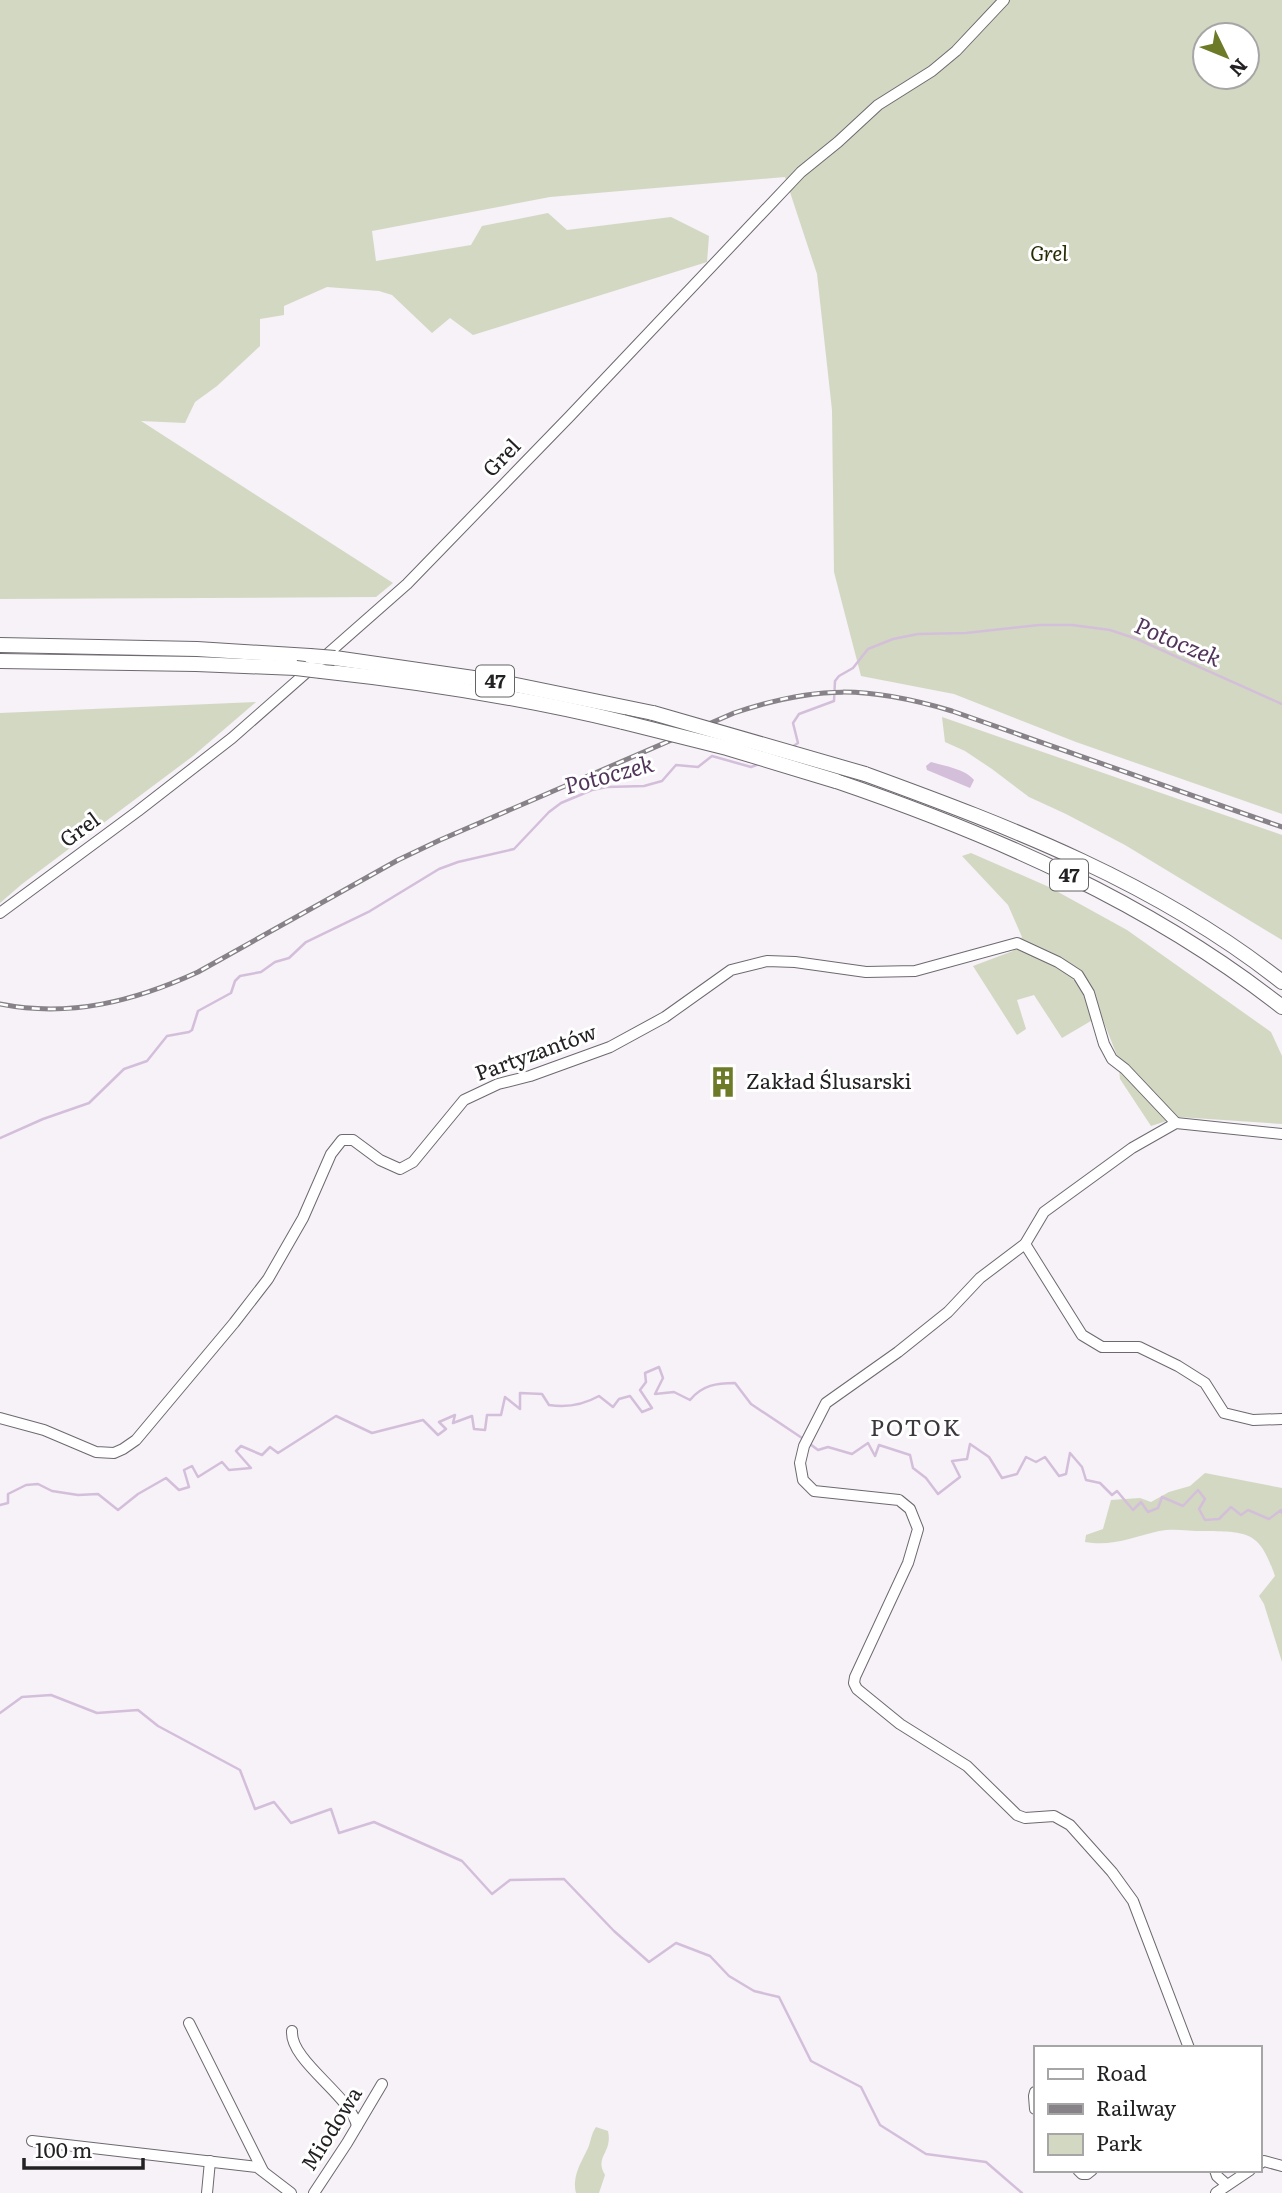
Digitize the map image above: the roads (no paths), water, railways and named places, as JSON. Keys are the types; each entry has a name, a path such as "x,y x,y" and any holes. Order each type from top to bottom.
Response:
{"main road":[{"name":"47","path":"0,645 197,649 335,658 501,682 653,713 865,774 1007,827 1100,869 1200,925 1282,982"},
{"name":"47","path":"0,662 296,668 498,696 623,722 727,748 836,781 991,838 1115,899 1186,940 1282,1007"}],"street":[{"name":"Grel","path":"0,914 232,738 407,584 801,172 878,105 932,71 956,51 1004,0"},
{"name":"Partyzantów","path":"0,1418 44,1430 96,1452 114,1453 123,1449 136,1440 268,1279 303,1218 331,1154 342,1140 353,1140 380,1160 400,1169 413,1163 464,1100 498,1083 530,1076 610,1047 665,1017 731,970 748,965 767,961 795,962 866,972 915,971 1017,943 1059,962 1078,975 1089,993 1104,1044 1112,1059 1125,1069 1176,1123"},
{"path":"1188,2046 1133,1902 1112,1872 1070,1825 1054,1816 1025,1818 1017,1815 967,1766 900,1724 857,1689 855,1677 908,1563 918,1529 910,1509 899,1500 814,1491 803,1480 800,1463 806,1441 826,1403 948,1312 980,1278 1025,1244 1044,1212 1132,1149 1176,1123 1282,1134"},
{"path":"1025,1244 1082,1335 1101,1347 1139,1347 1178,1366 1205,1383 1224,1413 1253,1420 1282,1419"},
{"path":"189,2024 263,2171"},
{"path":"292,2031 292,2038 309,2065 351,2110 357,2126"},
{"name":"Miodowa","path":"314,2193 382,2084"},
{"path":"32,2141 257,2166 291,2193"},
{"path":"207,2193 209,2161"},
{"path":"1261,2163 1264,2161 1282,2166"},
{"path":"1216,2172 1227,2185"},
{"path":"1216,2193 1247,2172"}],"waterway":[{"name":"Potoczek","path":"792,747 798,743 793,723 799,714 834,701 835,681 853,668 868,649 893,639 918,634 966,633 1039,625 1072,625 1110,630 1137,639 1282,704"},
{"name":"Potoczek","path":"0,1138 89,1103 124,1069 147,1061 167,1036 192,1030 198,1011 231,993 240,976 261,972 275,962 289,958 306,942 370,911 439,869 514,849 561,803 592,790 644,786 662,781 676,765 698,767 712,756 751,767 759,764"},
{"path":"0,1505 8,1503 8,1494 26,1485 38,1484 52,1491 78,1495 98,1494 118,1510 138,1494 166,1478 179,1490 189,1487 184,1470 192,1466 198,1477 222,1462 229,1470 251,1468 236,1451 241,1446 262,1455 270,1447 278,1453 336,1416 372,1433 423,1420 438,1435 446,1429 439,1422 455,1415 453,1423 472,1416 474,1429 485,1430 487,1415 501,1415 505,1397 520,1409 520,1393 542,1394 549,1405 563,1406 581,1404 599,1396 613,1407 619,1399 630,1396 642,1412 652,1408 640,1390 646,1382 645,1373 659,1367 663,1378 655,1394 674,1392 690,1400 710,1386 735,1383 751,1404 805,1440"},
{"path":"810,1444 818,1450 828,1447 852,1454 868,1443 875,1456 879,1445 910,1455 913,1468 926,1478 938,1494 960,1477 952,1461 967,1459 970,1444 989,1457 1002,1478 1017,1474 1026,1457 1036,1462 1045,1457 1059,1476 1066,1474 1070,1453 1082,1467 1086,1480 1100,1483 1112,1495 1117,1491 1133,1510 1141,1502 1148,1512 1158,1508 1162,1497 1183,1506 1198,1490 1205,1499 1199,1509 1205,1520 1219,1519 1231,1507 1241,1515 1248,1510 1269,1519 1281,1510 1282,1513"},
{"path":"0,1713 22,1697 51,1695 97,1713 138,1710 158,1726 240,1770 255,1809 274,1802 291,1823 331,1809 339,1833 374,1822 462,1861 492,1894 510,1880 564,1879 614,1931 649,1962 676,1943 710,1956 729,1976 754,1991 779,1997 811,2061 861,2087 880,2125 926,2154 986,2162 1022,2193"}],"railway":[{"path":"0,1004 26,1008 77,1008 126,999 174,982 198,972 398,860 440,840 734,713 791,697 817,693 868,693 952,711 1282,827"}],"place":[{"name":"Zakład Ślusarski","path":"723,1082"}],"district":[{"name":"POTOK","path":"916,1428"}]}
